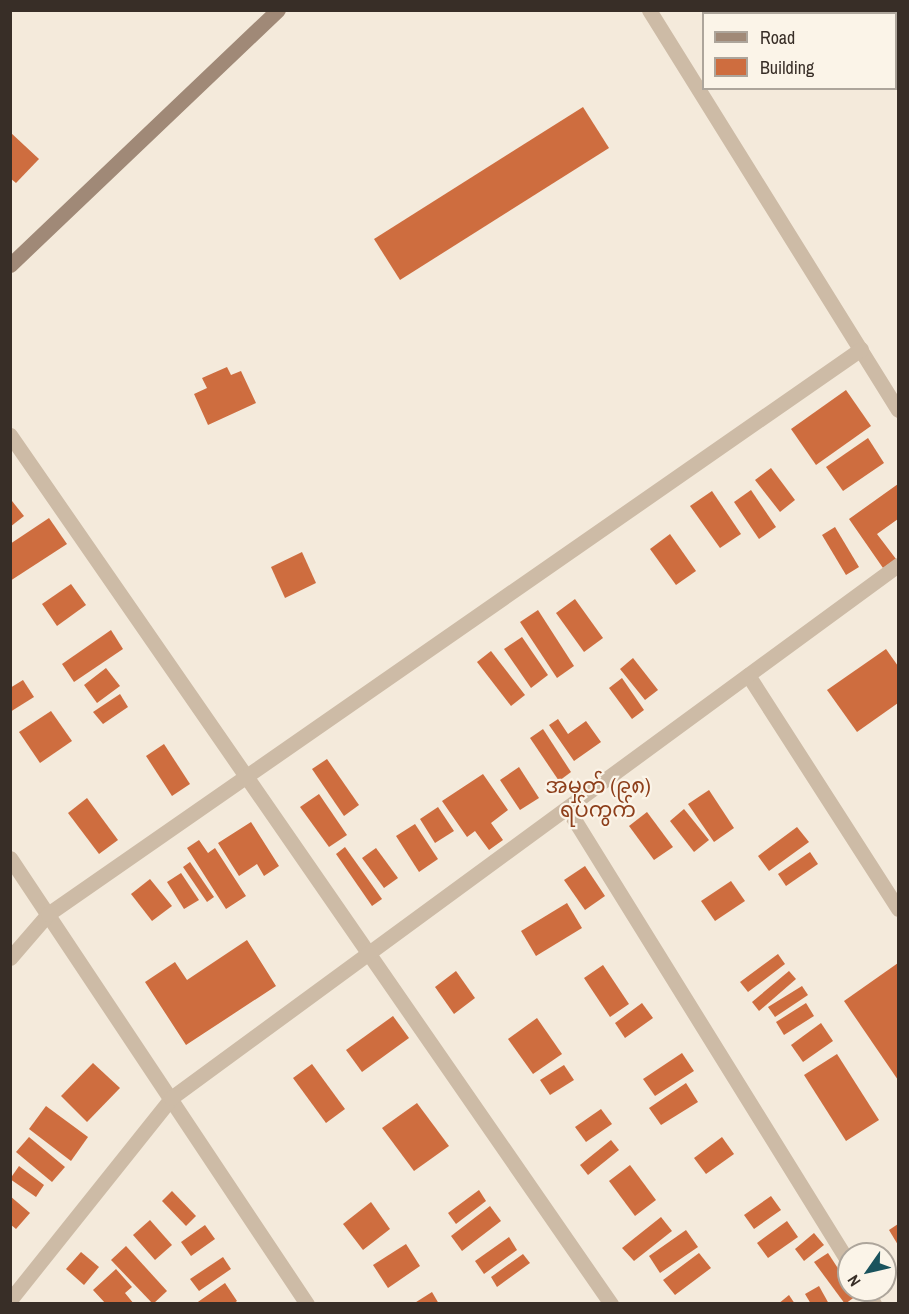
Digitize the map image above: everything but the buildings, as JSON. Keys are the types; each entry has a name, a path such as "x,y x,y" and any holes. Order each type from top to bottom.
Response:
{"street":[{"path":"10,265 278,10"},
{"path":"649,10 898,410"},
{"path":"10,958 48,914 861,349"},
{"path":"10,435 610,1304"},
{"path":"10,1300 171,1098 898,565"},
{"path":"748,675 898,909"},
{"path":"567,808 837,1244"},
{"path":"10,858 307,1304"}],"district":[{"name":"အမှတ် (၉၈) ရပ်ကွက်","path":"598,798"}]}
